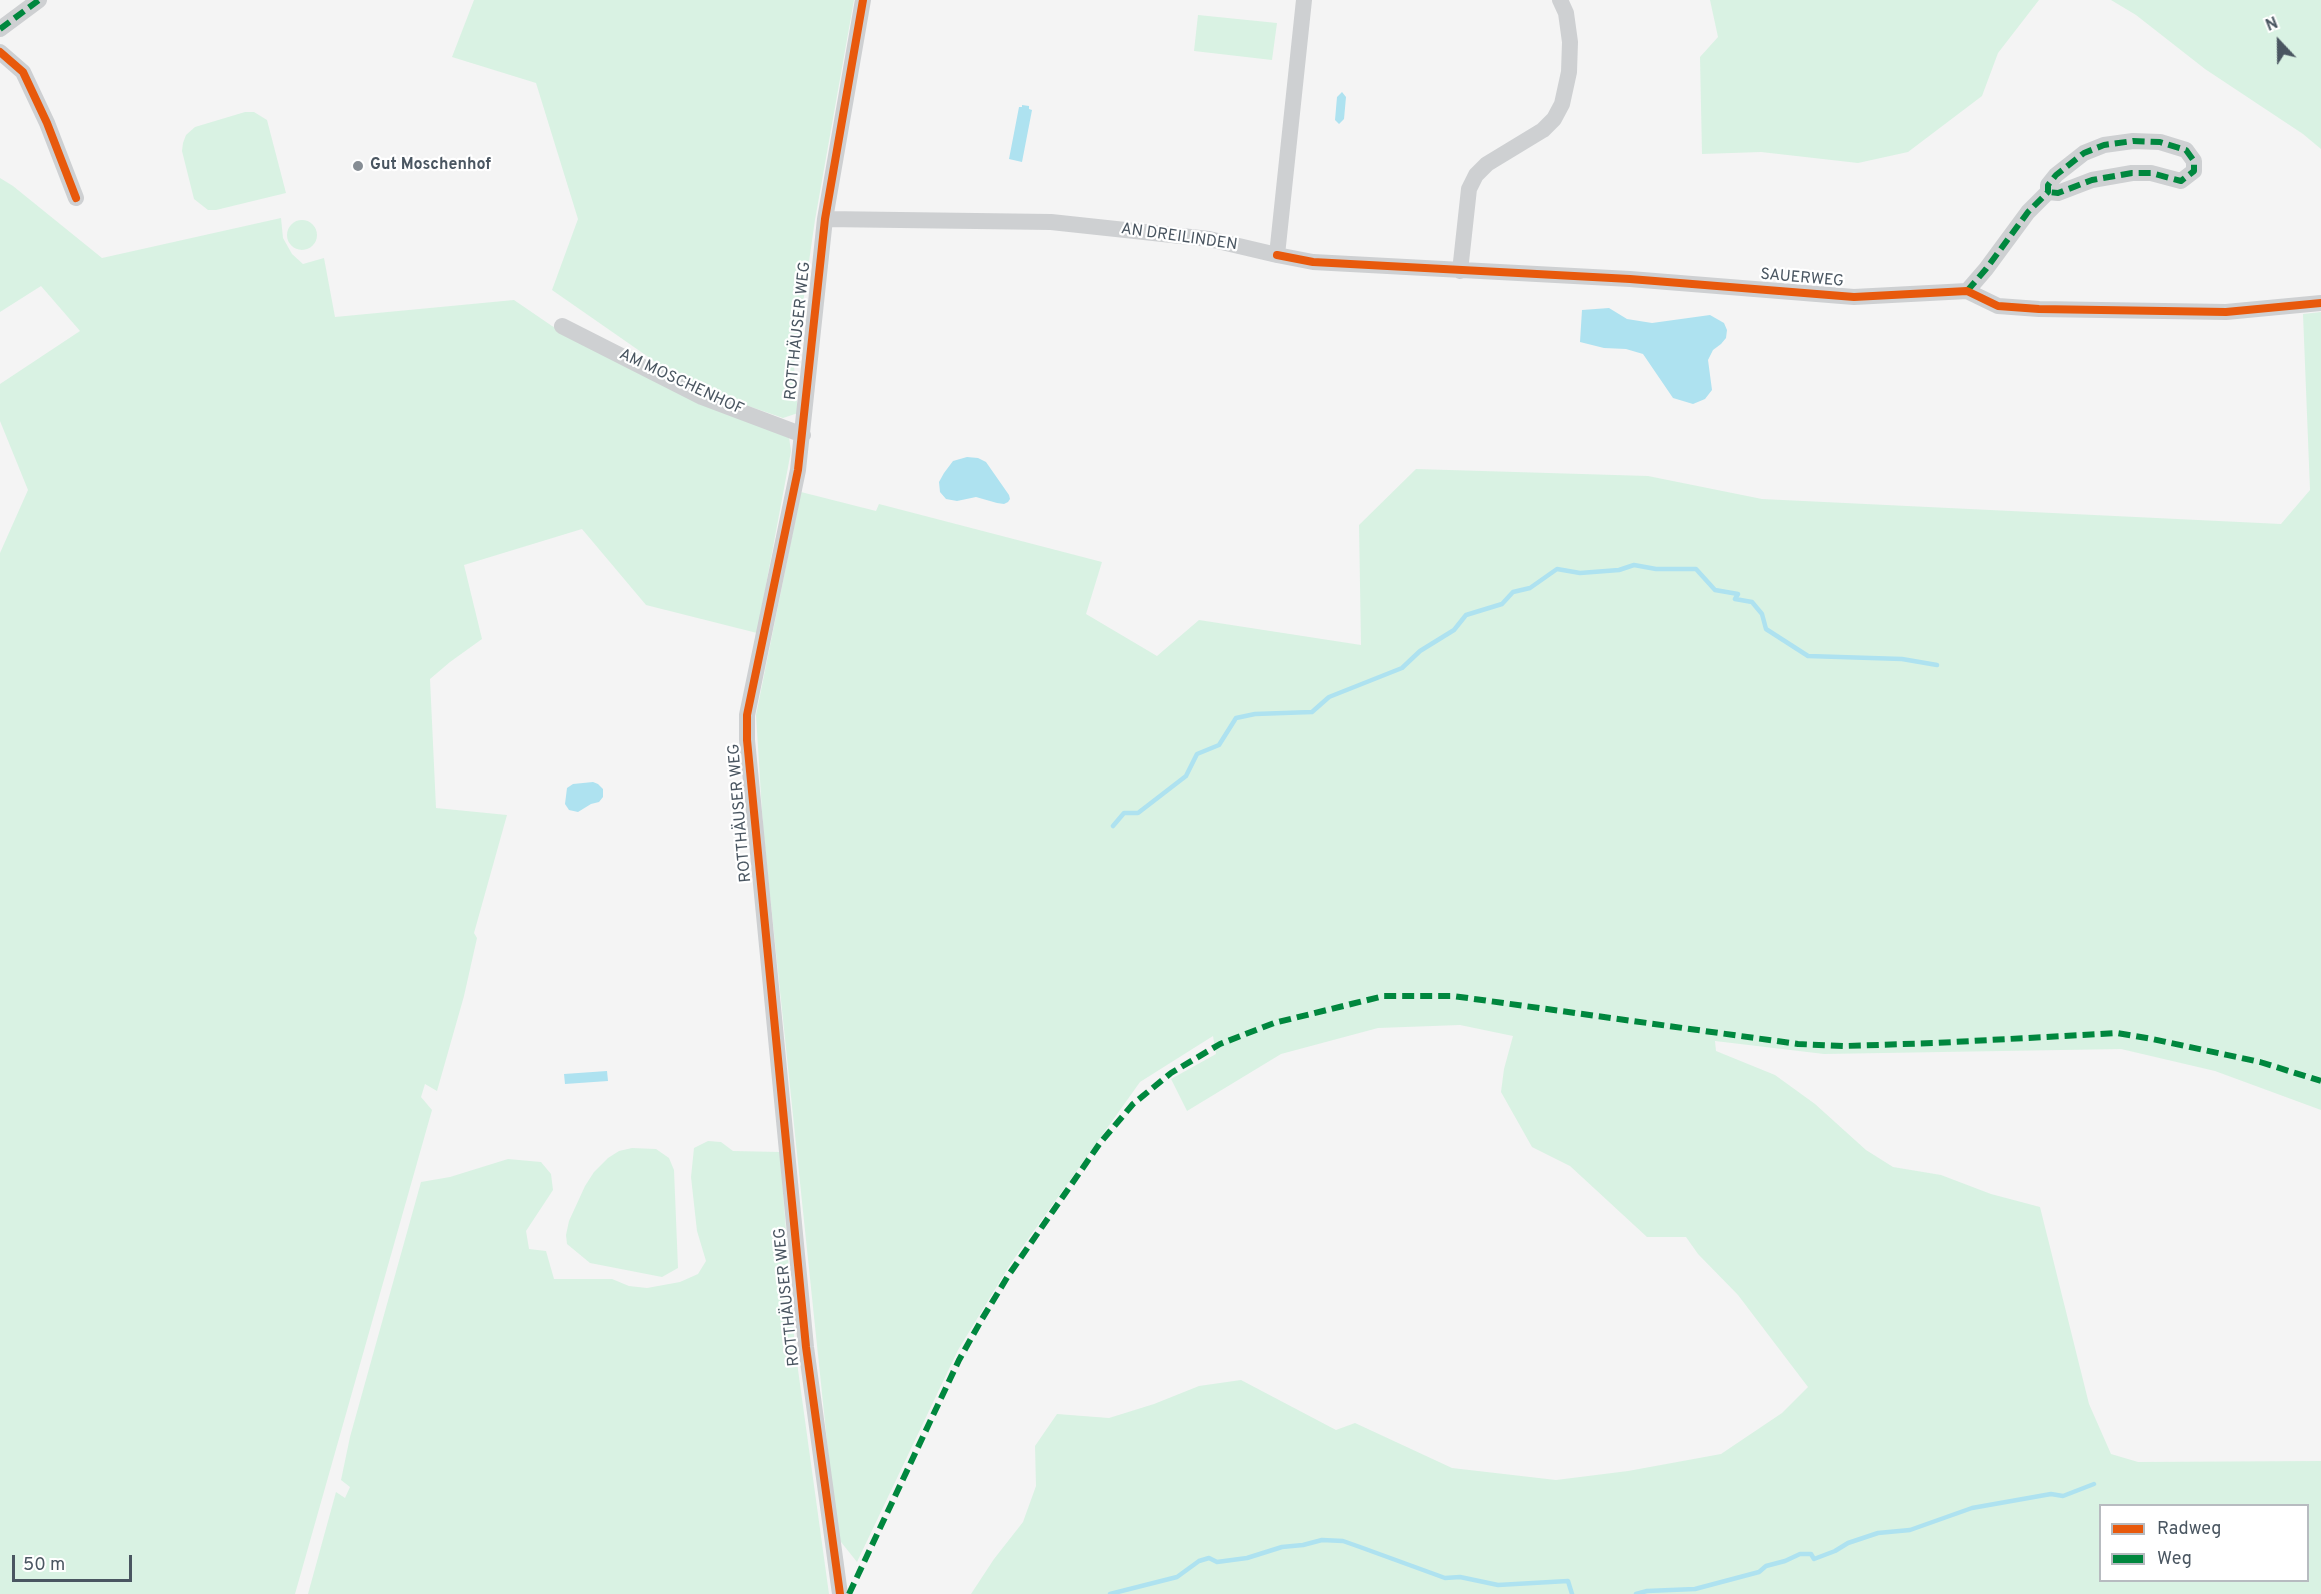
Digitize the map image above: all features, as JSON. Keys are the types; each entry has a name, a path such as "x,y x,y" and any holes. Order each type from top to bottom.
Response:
{"street":[{"path":"0,29 39,0"},
{"name":"ROTTHÄUSER WEG","path":"840,1594 806,1347 747,740 747,715 798,470 825,219 863,0"},
{"path":"1277,255 1304,0"},
{"path":"1461,270 1469,189 1476,175 1487,164 1543,130 1554,119 1562,104 1569,72 1570,42 1566,13 1560,0"},
{"path":"0,52 23,72 47,123 76,198"},
{"path":"1967,291 2028,212 2048,192 2048,185 2065,166 2084,153 2103,146 2133,141 2160,142 2186,150 2194,161 2194,171 2181,181 2151,173 2132,173 2092,180 2058,194 2048,192"},
{"name":"AN DREILINDEN","path":"825,219 1051,222 1209,239 1277,255"},
{"name":"SAUERWEG","path":"1277,255 1313,262 1630,279 1854,297 1967,291 1998,306 2039,309 2226,312 2321,303"},
{"name":"AM MOSCHENHOF","path":"562,326 702,396 802,435"}],"green space":[{"path":"474,0 854,0 815,220 794,366 798,413 783,418 690,386 552,290 578,219 536,83 452,57"},
{"path":"1710,0 2039,0 1998,53 1982,96 1908,152 1858,163 1761,152 1702,154 1700,57 1718,37"},
{"path":"2111,0 2321,0 2321,149 2303,134 2205,69 2136,15"},
{"path":"1198,15 1277,23 1272,60 1194,51"},
{"path":"245,112 254,112 267,120 286,193 208,210 194,199 182,151 186,135 195,127"},
{"path":"0,178 102,258 281,218 283,238 292,254 303,264 324,258 335,317 514,300 552,326 684,392 789,437 791,451 757,633 646,605 582,529 464,565 482,639 430,679 436,808 507,815 474,933 477,938 464,996 437,1091 425,1084 421,1097 432,1110 295,1594 0,1594 0,553 28,490 0,421 0,384 80,331 41,286 0,312"},
{"path":"302,220 313,224 317,235 313,246 302,250 291,246 287,235 291,224"},
{"path":"2321,312 2321,1110 2215,1071 2121,1049 1824,1054 1715,1041 1716,1051 1775,1075 1815,1104 1866,1150 1893,1167 1941,1175 1991,1194 2040,1207 2089,1404 2111,1454 2138,1462 2321,1461 2321,1594 971,1594 994,1559 1023,1522 1036,1486 1035,1446 1057,1414 1109,1418 1154,1404 1199,1386 1241,1380 1336,1430 1355,1423 1452,1468 1556,1480 1628,1471 1721,1454 1782,1413 1808,1387 1738,1295 1698,1254 1686,1237 1647,1237 1570,1166 1532,1147 1501,1092 1504,1069 1513,1036 1460,1025 1378,1028 1281,1054 1187,1111 1171,1079 1216,1054 1213,1036 1140,1082 1011,1263 958,1350 857,1562 837,1537 763,828 756,715 801,492 876,511 879,504 1102,562 1086,614 1157,656 1199,620 1361,645 1359,525 1416,469 1648,476 1762,499 2281,524 2310,490 2303,314"},
{"path":"708,1141 721,1142 733,1151 780,1152 795,1348 829,1594 308,1594 336,1492 345,1498 350,1487 341,1480 350,1437 421,1182 450,1177 508,1159 541,1162 551,1174 553,1190 526,1231 529,1249 546,1251 554,1279 612,1279 629,1286 647,1288 680,1282 698,1274 706,1261 697,1231 691,1177 694,1148"},
{"path":"632,1148 656,1149 669,1158 674,1170 678,1268 662,1277 590,1263 567,1244 569,1221 594,1172 619,1151"}],"water":[{"path":"1342,92 1346,97 1344,119 1339,124 1335,120 1337,97"},
{"path":"1029,106 1032,110 1022,162 1009,159 1019,107"},
{"path":"1609,308 1627,319 1652,323 1710,315 1724,323 1727,330 1726,338 1713,350 1708,360 1712,390 1705,399 1693,404 1673,398 1643,354 1580,342 1582,310"},
{"path":"967,457 978,458 986,462 1009,495 1008,502 997,503 976,497 957,501 946,499 940,492 939,482 953,461"},
{"path":"593,782 603,789 603,797 599,802 578,812 569,810 565,804 567,788 573,784"},
{"path":"607,1071 608,1081 565,1084 564,1074"}],"waterway":[{"path":"1113,826 1124,813 1138,813 1186,776 1197,754 1219,745 1236,718 1255,714 1312,712 1329,697 1402,668 1420,651 1454,630 1466,615 1502,604 1513,592 1530,588 1557,569 1580,573 1619,570 1634,565 1656,569 1696,569 1715,590 1738,594 1735,599 1752,602 1762,614 1766,629 1808,656 1902,659 1937,665"},
{"path":"1636,1594 1647,1591 1695,1589 1759,1572 1766,1566 1800,1554 1811,1554 1814,1559 1848,1543 1878,1533 1910,1530 1972,1508 2051,1494 2063,1496 2094,1484"},
{"path":"1110,1594 1177,1577 1199,1561 1209,1558 1217,1562 1247,1558 1282,1547 1322,1540 1343,1541 1445,1578 1460,1577 1498,1585 1568,1581 1572,1594"}],"marked path":[{"path":"0,29 39,0"},
{"path":"1967,291 2028,212 2048,192 2048,185 2056,175 2084,153 2104,145 2133,141 2160,142 2186,150 2194,161 2194,171 2181,181 2151,173 2132,173 2092,180 2058,193 2048,192"},
{"path":"849,1594 959,1360 1008,1276 1100,1143 1133,1104 1171,1073 1220,1044 1274,1023 1384,996 1453,996 1798,1044 1845,1046 1936,1043 2117,1033 2260,1062 2321,1081"}],"cycle path":[{"path":"840,1594 806,1347 747,740 747,715 798,470 825,219 863,0"},
{"path":"0,52 23,72 47,123 76,198"},
{"path":"1277,255 1313,262 1630,279 1854,297 1967,291 1998,306 2039,309 2226,312 2321,303"}],"place":[{"name":"Gut Moschenhof","path":"358,166"}]}
